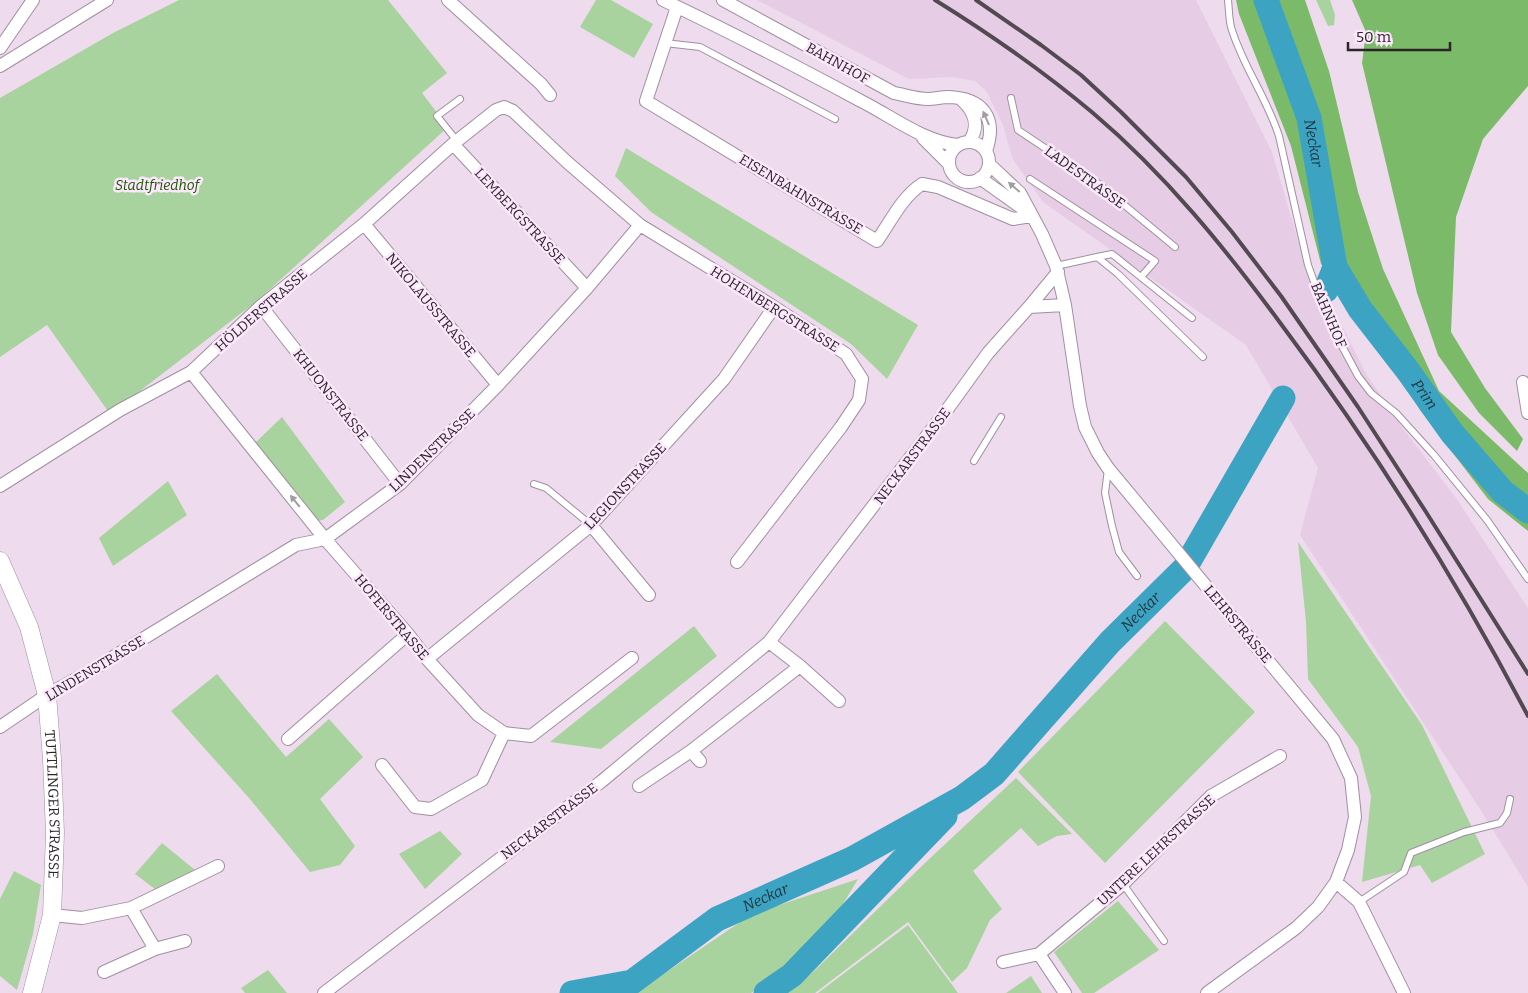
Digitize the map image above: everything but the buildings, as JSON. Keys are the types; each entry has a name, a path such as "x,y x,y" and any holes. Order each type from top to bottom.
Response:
{"street":[{"path":"0,48 33,0"},
{"path":"0,66 107,0"},
{"path":"448,0 550,95"},
{"path":"663,0 944,144 979,144 986,150 989,164 987,171 980,178 971,181 961,180 952,172 949,164 916,131"},
{"name":"BAHNHOF","path":"723,0 894,93 928,99 948,97 971,101 980,106 988,118 990,133 986,150"},
{"name":"EISENBAHNSTRASSE","path":"677,7 646,100 878,241 904,201 913,190 922,184 938,187 1013,219 1032,216"},
{"path":"949,164 950,154 973,136 976,121 971,108 961,99"},
{"name":"HÖLDERSTRASSE","path":"0,486 120,410 191,372 261,306 364,224 455,142 496,110 504,107"},
{"name":"HOHENBERGSTRASSE","path":"504,107 512,111 567,162 640,225 774,307 846,354 862,378 859,400 841,427 737,562"},
{"name":"LEMBERGSTRASSE","path":"455,142 587,288"},
{"name":"LEHRSTRASSE","path":"989,164 1020,193 1042,234 1057,269 1065,305 1080,406 1085,426 1098,453 1108,468 1333,739 1351,778 1355,817 1348,850 1336,882 1318,907 1296,928 1207,993"},
{"name":"LEHRSTRASSE","path":"980,178 1032,216"},
{"name":"NIKOLAUSSTRASSE","path":"364,224 498,385"},
{"name":"LINDENSTRASSE","path":"0,727 47,696 296,545 325,539 400,484 498,385 587,288 640,225"},
{"name":"NECKARSTRASSE","path":"324,993 602,781 769,642 949,407 988,353 1029,307 1057,269"},
{"path":"1029,307 1065,305"},
{"name":"KHUONSTRASSE","path":"261,306 400,484"},
{"name":"LEGIONSTRASSE","path":"427,659 592,525 724,378 774,307"},
{"name":"HOFERSTRASSE","path":"191,372 325,539 408,634 427,659 478,715 504,733 531,736 632,658"},
{"path":"1523,382 1528,413"},
{"path":"592,525 649,595"},
{"name":"TUTTLINGER STRASSE","path":"0,561 29,627 47,696 52,759 55,833 52,915 32,993"},
{"path":"288,739 408,634"},
{"path":"769,642 800,666 839,701"},
{"path":"639,786 691,751 800,666"},
{"path":"382,764 415,807 431,809 482,780 504,733"},
{"path":"691,751 700,761"},
{"name":"UNTERE LEHRSTRASSE","path":"1004,962 1039,954 1123,884 1211,796 1280,756"},
{"path":"52,915 82,918 131,908 218,866"},
{"path":"1336,882 1359,902 1404,993"},
{"path":"131,908 155,949"},
{"path":"104,972 155,949 185,941"},
{"path":"1039,954 1065,993"}],"lane":[{"name":"BAHNHOF","path":"1228,0 1231,26 1242,55 1274,120 1279,136 1308,265 1327,318 1358,376 1371,393 1396,413 1434,455 1487,520 1528,579"},
{"path":"665,43 700,47 835,119"},
{"name":"LADESTRASSE","path":"1011,98 1018,130 1100,184 1174,247"},
{"path":"455,142 436,116 460,99"},
{"path":"1030,179 1155,261 1141,277"},
{"path":"1057,269 1112,254 1192,318"},
{"path":"1097,257 1118,274 1203,357"},
{"path":"974,461 1001,416"},
{"path":"1108,468 1105,493 1112,526 1119,552 1137,576"},
{"path":"534,484 546,488 592,525"},
{"path":"1359,902 1404,872 1411,853 1464,832 1500,823 1507,813 1510,799"},
{"path":"1123,884 1164,941"}],"shaded area":[{"path":"757,0 1196,0 1272,152 1306,268 1317,275 1366,374 1401,426 1456,498 1528,608 1528,887 1480,809 1300,535 1318,468 1246,345 1043,202 1012,158 1003,125 987,92 975,81 952,77 909,79"}],"green space":[{"name":"Stadtfriedhof","path":"179,0 388,0 447,73 422,93 448,127 257,301 110,414 47,325 0,357 0,98 113,33"},
{"path":"596,0 611,0 653,24 634,58 580,27"},
{"path":"1236,0 1305,0 1329,71 1358,192 1383,269 1439,391 1528,473 1528,531 1488,499 1420,410 1351,294 1321,264 1291,146 1239,14"},
{"path":"1316,0 1330,0 1335,15 1334,25 1328,26"},
{"path":"1352,0 1528,0 1528,86 1483,139 1456,217 1451,332 1485,388 1523,439 1517,451 1479,413 1438,355 1417,293 1362,63 1366,32"},
{"path":"626,148 918,325 887,379 851,344 651,212 615,176"},
{"path":"282,417 345,502 323,520 314,521 252,446"},
{"path":"168,481 187,515 113,566 99,538"},
{"path":"1298,542 1422,725 1485,854 1432,883 1420,865 1362,882 1371,796 1358,747 1308,679 1306,622"},
{"path":"1165,621 1255,712 1105,863 1018,772"},
{"path":"694,626 717,656 601,749 550,742"},
{"path":"217,674 286,757 329,719 363,757 320,799 355,846 340,865 310,872 249,798 171,711"},
{"path":"1016,778 1072,834 1057,836 1038,846 1021,828 973,871 1002,909 990,920 967,968 952,982 908,922 815,993 786,993 812,973"},
{"path":"440,831 462,854 425,889 399,854"},
{"path":"162,843 195,870 155,889 135,874"},
{"path":"14,871 41,885 33,934 17,990 0,976 0,899"},
{"path":"858,879 834,919 797,959 751,993 609,993 646,986 752,914"},
{"path":"1118,901 1159,950 1094,993 1082,993 1054,952"},
{"path":"908,925 958,993 818,993"},
{"path":"268,970 287,993 245,993 241,988"},
{"path":"1031,976 1042,993 1006,993"}],"waterway":[{"name":"Neckar","path":"1266,0 1309,118 1335,267 1326,290"},
{"name":"Prim","path":"1335,267 1360,309 1408,371 1452,433 1503,492 1528,511"},
{"name":"Neckar","path":"572,993 632,982 717,919 852,859 962,798 994,774 1110,642 1185,568 1283,398"},
{"name":"Neckar","path":"766,993 792,975 945,816"}],"railway":[{"path":"935,0 1016,54 1093,113 1145,161 1216,240 1315,371 1381,466 1443,564 1528,716"},
{"path":"976,0 1081,75 1186,177 1232,232 1281,296 1358,407 1528,674"}]}
